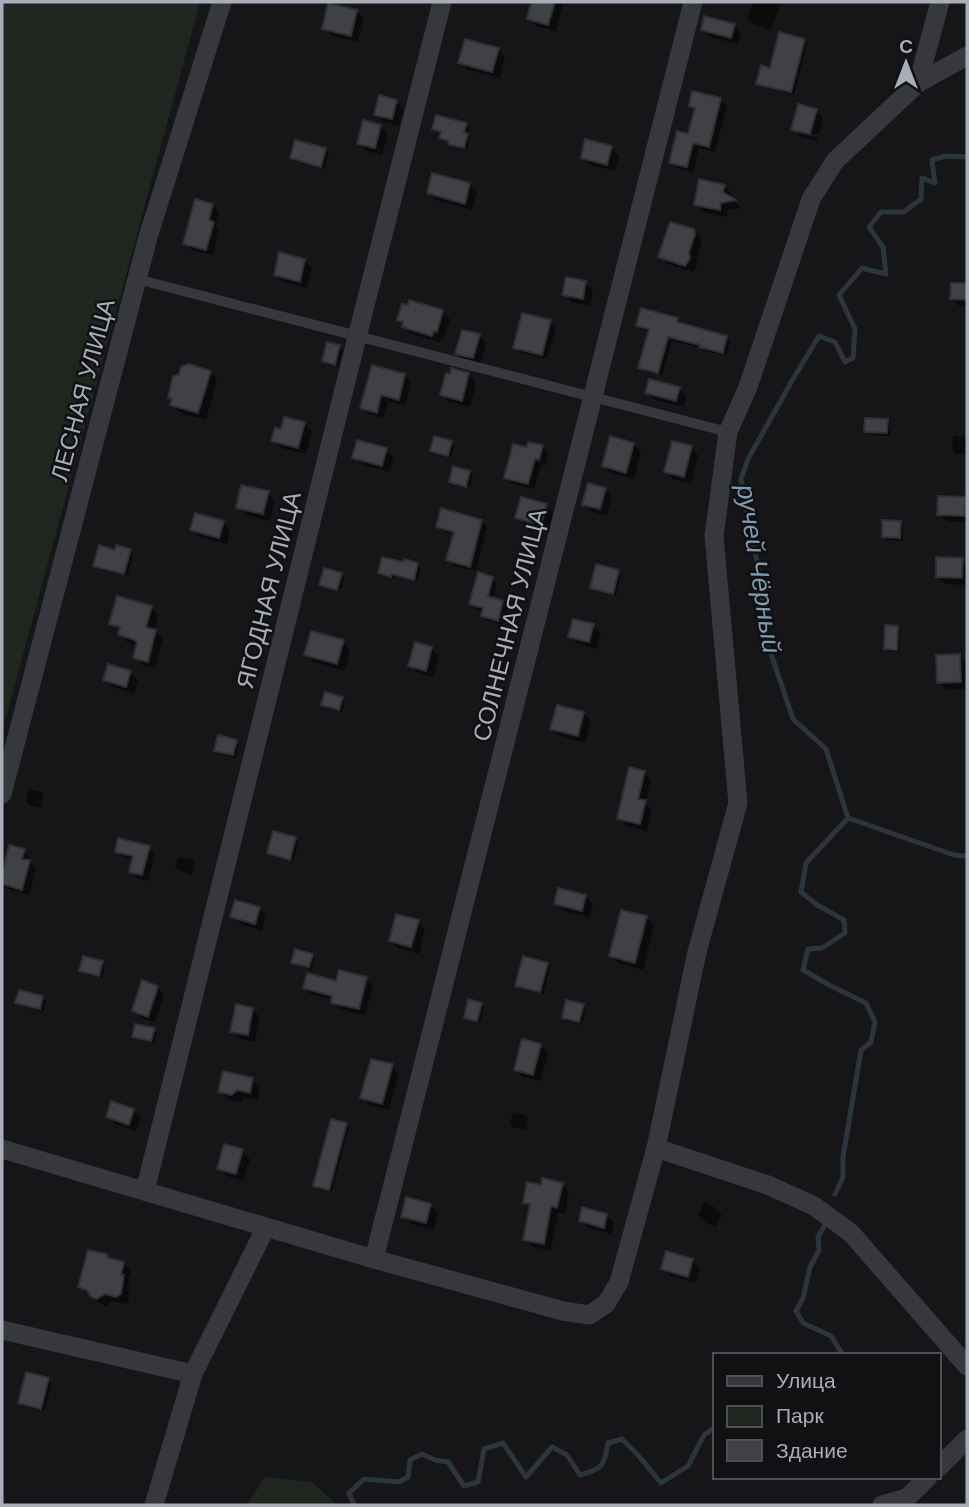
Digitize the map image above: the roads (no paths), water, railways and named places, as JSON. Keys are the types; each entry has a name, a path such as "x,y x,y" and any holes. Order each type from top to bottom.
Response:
{"street":[{"name":"ЛЕСНАЯ УЛИЦА","path":"2,794 148,237 222,2"},
{"name":"ЯГОДНАЯ УЛИЦА","path":"145,1191 442,2"},
{"name":"СОЛНЕЧНАЯ УЛИЦА","path":"374,1259 693,2"},
{"path":"918,83 940,2"},
{"path":"2,1149 374,1259 562,1311 589,1315 606,1304 620,1282 656,1148 697,952 738,803 714,536 728,432 748,387 811,199 835,160 918,83 967,56"},
{"path":"656,1148 768,1185 814,1206 851,1233 967,1366"},
{"path":"154,1505 192,1374 266,1227"},
{"path":"2,1330 192,1374"},
{"path":"941,1465 967,1439"},
{"path":"883,1505 908,1501 926,1479"}],"lane":[{"path":"137,279 728,432"}],"waterway":[{"name":"ручей Чёрный","path":"835,1194 843,1177 843,1157 861,1050 871,1042 875,1022 866,1003 803,970 808,949 822,948 845,933 844,920 817,905 801,892 806,863 848,818 826,749 793,719 766,639 761,583 741,479 748,459 819,336 835,342 845,362 853,358 855,329 839,295 862,268 886,274 883,247 869,227 881,212 904,212 921,199 922,178 935,183 932,160 945,156 967,157"},
{"path":"848,818 954,855 967,856"},
{"name":"ручей Чёрный","path":"826,1223 818,1237 819,1250 810,1267 803,1298 796,1311 803,1323 831,1336 842,1353"},
{"name":"ручей Чёрный","path":"354,1505 349,1493 364,1479 399,1482 408,1477 410,1460 422,1454 448,1462 464,1486 478,1482 484,1449 503,1443 526,1477 552,1447 567,1455 580,1475 594,1471 603,1462 608,1443 622,1439 661,1483 688,1466 704,1435 713,1428"}]}
